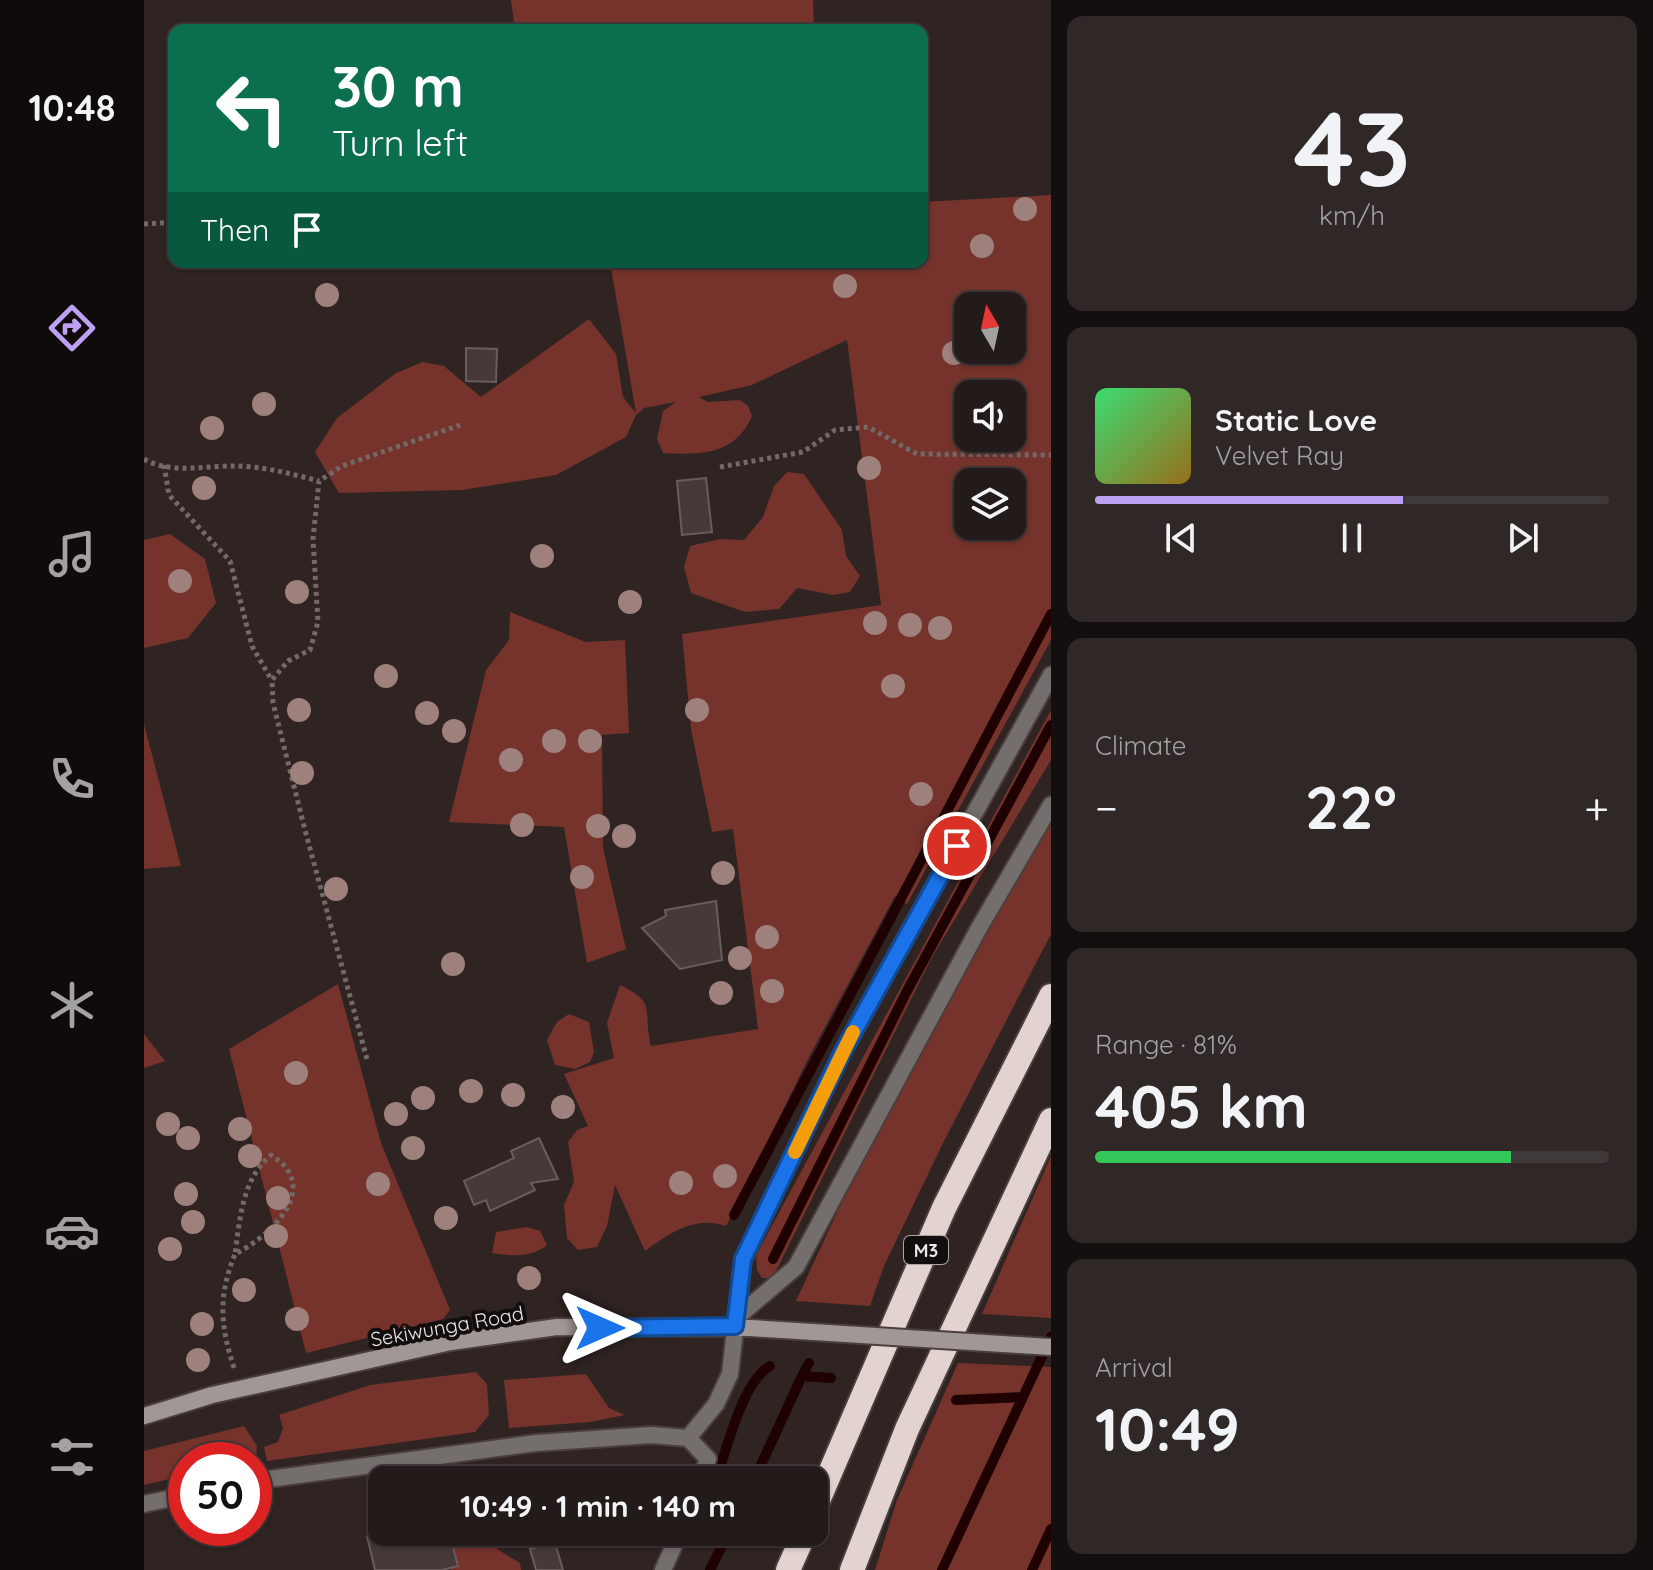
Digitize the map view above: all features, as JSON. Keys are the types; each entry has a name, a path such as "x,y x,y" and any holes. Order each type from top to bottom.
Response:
{"highway":[{"name":"M3","path":"828,1477 944,1208 1051,996"},
{"path":"852,1570 907,1429 1051,1120"},
{"path":"788,1570 799,1546"}],"main road":[{"name":"Sekiwunga Road","path":"144,1416 240,1388 451,1342 557,1327 740,1324 1051,1347"}],"street":[{"path":"688,1438 716,1404 730,1374 740,1324 743,1259 842,1053 1051,675"},
{"path":"740,1324 796,1267 979,928 1051,805"},
{"path":"272,1479 536,1443 651,1435 688,1438 708,1459 705,1466"},
{"path":"144,1504 168,1499"},
{"path":"663,1570 674,1546"}],"path":[{"path":"144,224 168,222"},
{"path":"146,462 274,470 319,481 342,466 460,425"},
{"path":"720,467 803,452 835,430 868,427 917,454 1051,455"},
{"path":"164,465 169,495 230,561 252,646 272,680 284,746 367,1059"},
{"path":"272,680 288,661 310,650 318,622 313,539 319,481"},
{"path":"235,1254 261,1241 281,1222 292,1197 290,1180 281,1161 271,1155 261,1163 245,1192 235,1254 223,1285 226,1341 240,1388"}],"shaded area":[{"path":"511,0 813,0 814,24 514,24"},
{"path":"1051,195 1051,640 907,904 895,896 809,1057 726,1226 694,1224 673,1232 645,1251 615,1185 607,1226 597,1247 578,1250 567,1238 564,1205 574,1182 568,1142 577,1130 588,1126 564,1074 614,1058 607,1023 620,985 644,1002 651,1046 758,1029 733,829 712,832 691,729 682,634 881,605 847,340 752,385 699,397 708,402 740,400 748,406 752,416 736,439 716,450 691,454 663,453 657,439 663,411 676,402 644,408 636,415 626,437 556,475 462,490 339,493 315,452 337,418 396,373 423,362 444,366 481,397 589,319 616,354 623,397 636,413 611,268 928,268 928,202"},
{"path":"787,472 804,474 842,530 846,556 860,576 850,592 833,595 797,588 779,609 745,612 691,593 684,567 690,546 720,539 744,540 763,517 774,486"},
{"path":"170,534 205,559 216,603 188,638 144,648 144,540"},
{"path":"510,612 586,642 625,640 629,733 602,735 603,848 626,949 587,963 564,827 449,822 486,670 509,640"},
{"path":"1051,710 1051,760 932,957 777,1269 769,1278 762,1278 757,1270 756,1255"},
{"path":"144,724 181,866 144,869"},
{"path":"1051,824 1051,934 942,1145 884,1266 870,1306 796,1301 858,1167 1035,843"},
{"path":"338,984 381,1143 450,1310 443,1319 306,1353 229,1049"},
{"path":"569,1014 589,1022 594,1052 590,1062 575,1069 555,1065 547,1040 557,1022"},
{"path":"144,1034 165,1061 144,1068"},
{"path":"1051,1156 1051,1318 982,1314"},
{"path":"527,1227 540,1231 547,1245 528,1254 492,1253 496,1232"},
{"path":"958,1363 1051,1367 1051,1570 875,1570 897,1500"},
{"path":"476,1372 487,1384 489,1415 475,1432 272,1460 272,1444 278,1442 283,1428 279,1415 370,1385"},
{"path":"586,1374 609,1408 625,1415 590,1422 509,1428 504,1380"},
{"path":"244,1426 254,1442 180,1442"},
{"path":"168,1445 168,1479 144,1485 144,1451"},
{"path":"444,1546 497,1546 497,1549 520,1563 521,1570 451,1570 443,1555"}],"building":[{"path":"466,348 497,349 496,382 466,381"},
{"path":"706,478 712,532 682,535 677,481"},
{"path":"716,901 722,960 680,969 642,928 666,916 665,910"},
{"path":"539,1138 558,1179 531,1183 535,1190 490,1211 486,1200 474,1205 464,1181 514,1158 511,1151"},
{"path":"369,1546 453,1546 458,1566 442,1570 375,1570"},
{"path":"556,1546 563,1570 536,1570 530,1549"}],"waterway":[{"path":"734,1215 1051,614"},
{"path":"773,1259 907,991 1051,725"},
{"path":"942,1570 1051,1337"},
{"path":"802,1376 809,1363"},
{"path":"721,1466 751,1386 770,1366"},
{"path":"760,1466 802,1376 831,1378"},
{"path":"956,1400 1021,1397"},
{"path":"1032,1570 1051,1529"},
{"path":"710,1570 722,1546"}],"slow traffic":[{"path":"795,1152 853,1032"}],"route":[{"path":"600,1328 735,1326 743,1259 842,1053 957,846"}]}
